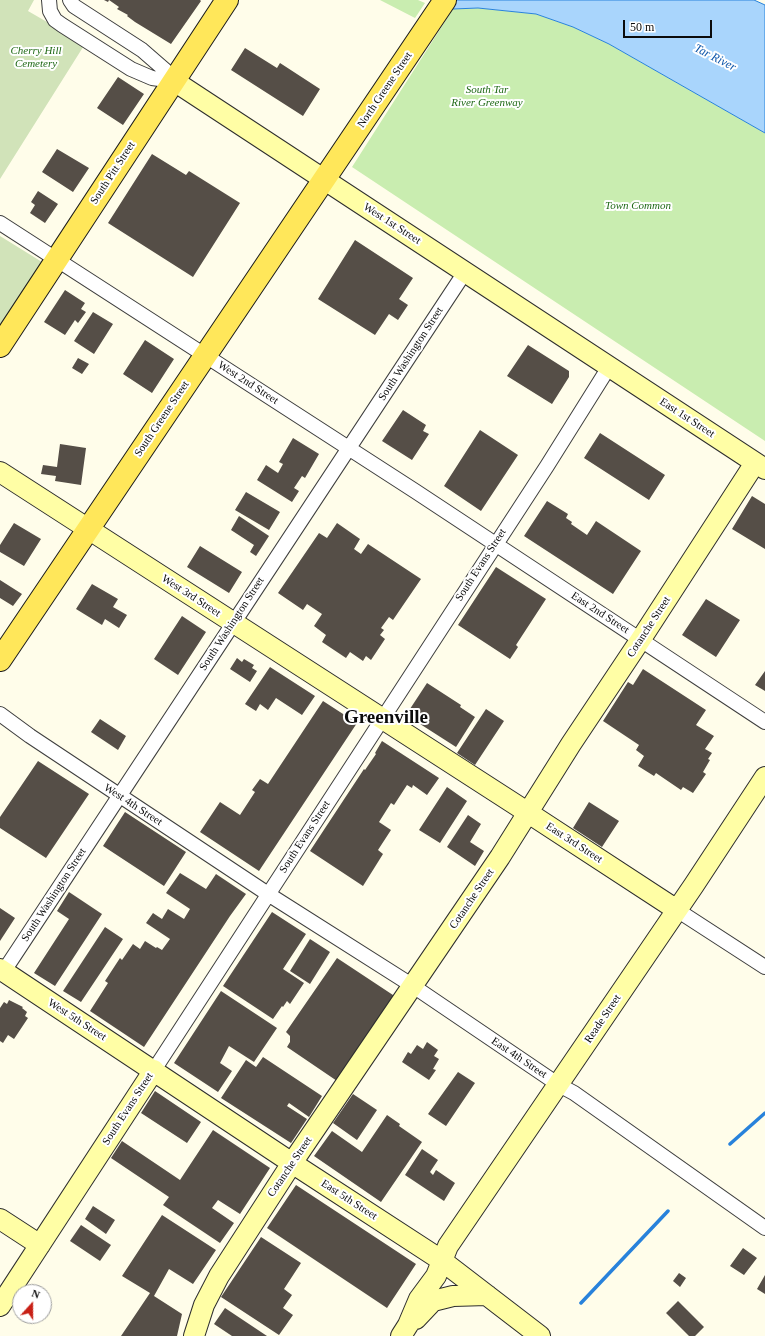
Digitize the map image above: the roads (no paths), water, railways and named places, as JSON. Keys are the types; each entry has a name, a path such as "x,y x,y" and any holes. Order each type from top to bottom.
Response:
{"main road":[{"name":"South Pitt Street","path":"0,346 227,0"},
{"name":"North Greene Street","path":"324,179 439,9"},
{"name":"South Greene Street","path":"0,660 324,179"}],"street":[{"path":"71,1 74,6 142,50 165,70 174,81 152,78 131,69 55,20 50,11 49,4 71,1"},
{"path":"108,54 118,35"},
{"name":"West 1st Street","path":"174,81 609,367"},
{"name":"West 2nd Street","path":"0,223 495,544"},
{"name":"South Washington Street","path":"1,972 120,796 465,272"},
{"name":"East 1st Street","path":"609,367 760,466"},
{"name":"South Evans Street","path":"0,1306 609,367"},
{"name":"Cotanche Street","path":"194,1336 204,1305 219,1276 292,1163 500,857 575,738 760,466"},
{"name":"West 3rd Street","path":"0,472 382,719"},
{"name":"East 2nd Street","path":"495,544 765,722"},
{"name":"West 4th Street","path":"0,714 30,736 268,894"},
{"name":"East 3rd Street","path":"382,719 765,967"},
{"name":"Reade Street","path":"404,1331 419,1299 436,1276 441,1260 448,1246 559,1085 765,777"},
{"name":"East 4th Street","path":"268,894 413,986 559,1085 574,1093 765,1228"},
{"name":"West 5th Street","path":"1,972 154,1070"},
{"name":"East 5th Street","path":"154,1070 292,1163 441,1260 540,1336"},
{"path":"0,1219 40,1245"},
{"path":"404,1331 433,1302 453,1296 487,1295"}],"water":[{"name":"Tar River","path":"437,0 754,0 765,5 765,133 609,44 573,27 536,14 478,8 453,9"}],"waterway":[{"path":"730,1144 765,1113"},
{"path":"581,1303 668,1211"}],"district":[{"name":"Greenville","path":"386,718"}],"park label":[{"name":"Cherry Hill Cemetery","path":"36,57"},
{"name":"South Tar River Greenway","path":"487,96"},
{"name":"Town Common","path":"638,206"}]}
